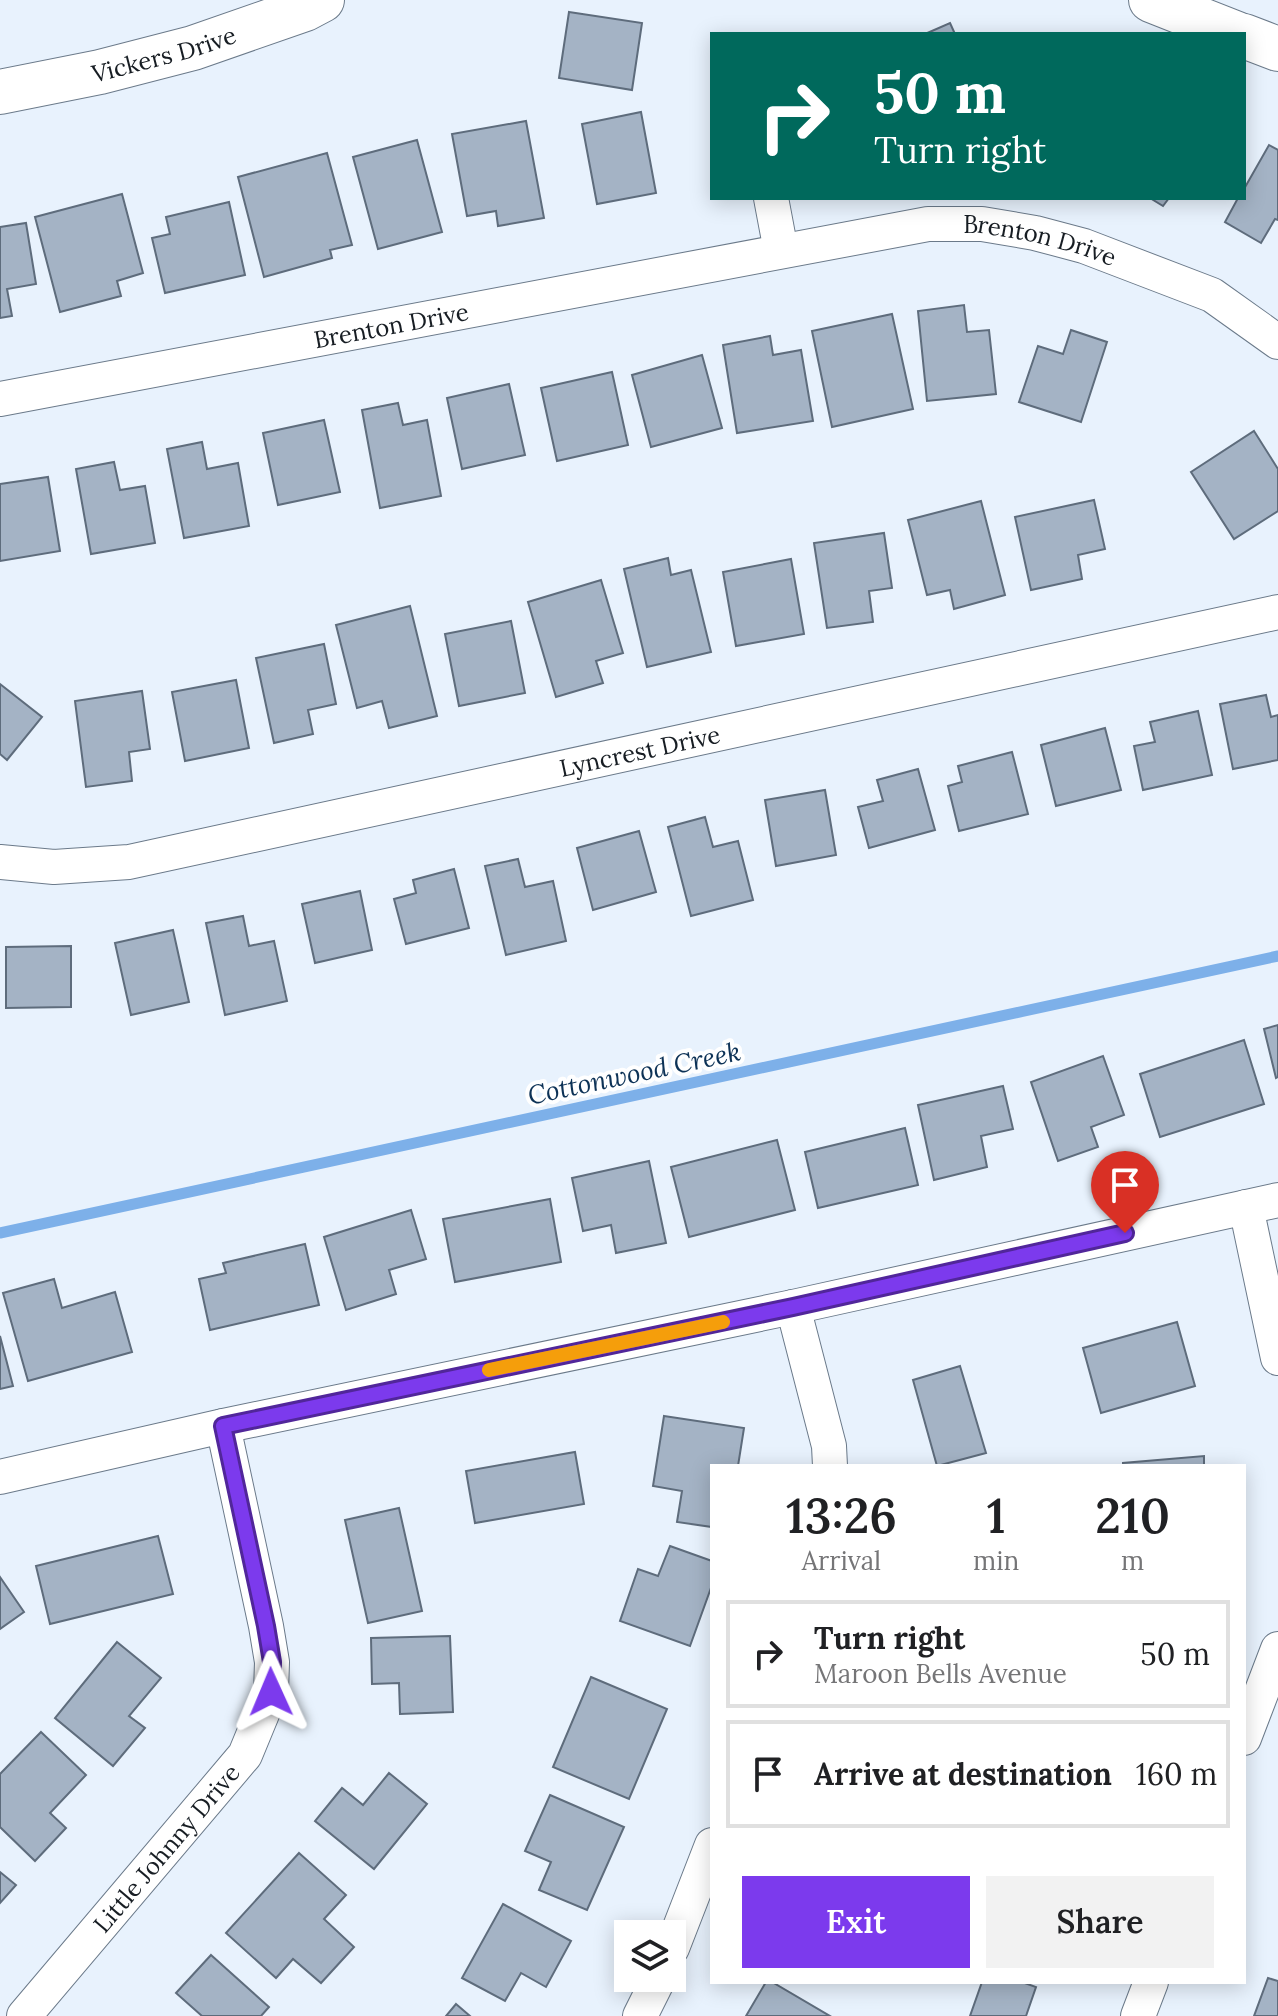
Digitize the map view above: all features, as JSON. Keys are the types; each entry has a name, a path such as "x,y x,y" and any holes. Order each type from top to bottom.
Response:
{"main road":[{"path":"1151,0 1232,32"},
{"name":"Vickers Drive","path":"0,92 100,72 193,48 310,3"},
{"path":"1246,37 1278,49"}],"street":[{"path":"771,200 781,251"},
{"name":"Brenton Drive","path":"0,399 928,224 982,224 1084,246 1212,295 1278,342"},
{"name":"Lyncrest Drive","path":"0,862 54,867 129,862 1278,612"},
{"path":"0,1477 223,1426 793,1307 1262,1203 1278,1358"},
{"path":"793,1307 829,1446 830,1464"},
{"name":"Little Johnny Drive","path":"24,2016 245,1755 271,1692 272,1662 266,1626 223,1426"},
{"path":"1246,1733 1278,1649"},
{"path":"683,1920 710,1850"},
{"path":"1138,2016 1150,1984"},
{"path":"640,2016 652,1992"}],"building":[{"path":"569,12 642,23 632,90 559,78"},
{"path":"950,23 954,32 930,32"},
{"path":"641,112 656,193 597,204 582,124"},
{"path":"526,121 544,218 498,226 496,211 467,216 452,134"},
{"path":"417,140 442,232 378,249 353,157"},
{"path":"1269,145 1278,150 1278,220 1275,219 1261,243 1225,222 1237,200 1246,200 1246,185"},
{"path":"327,153 352,245 330,250 332,258 264,277 238,177"},
{"path":"122,194 143,273 117,281 121,296 60,312 35,217"},
{"path":"1153,200 1168,200 1163,206"},
{"path":"229,202 245,275 165,293 152,238 170,234 166,217"},
{"path":"26,223 36,284 7,289 12,316 0,318 0,227"},
{"path":"964,305 967,332 989,330 996,394 927,401 918,311"},
{"path":"892,314 913,409 832,427 812,331"},
{"path":"1071,330 1107,342 1081,422 1019,402 1038,346 1063,354"},
{"path":"770,336 773,355 801,350 813,421 737,433 723,345"},
{"path":"702,355 722,428 651,447 632,375"},
{"path":"612,372 628,445 557,461 541,388"},
{"path":"509,384 525,455 462,469 447,398"},
{"path":"398,403 403,425 427,420 441,496 380,508 362,410"},
{"path":"324,420 340,492 278,505 263,433"},
{"path":"1254,431 1278,469 1278,511 1234,539 1191,472"},
{"path":"202,442 207,469 238,463 249,526 184,538 167,449"},
{"path":"114,462 120,490 145,486 155,543 91,554 76,469"},
{"path":"48,477 60,551 0,561 0,484"},
{"path":"1094,500 1105,549 1078,555 1082,579 1031,590 1015,517"},
{"path":"981,501 1005,595 954,609 950,590 927,595 908,520"},
{"path":"884,533 892,588 869,591 873,622 827,628 814,543"},
{"path":"668,558 671,575 691,570 711,652 647,667 624,569"},
{"path":"791,559 804,634 736,646 723,572"},
{"path":"601,580 623,653 596,661 603,683 556,697 528,602"},
{"path":"410,606 437,716 389,728 382,701 357,708 336,625"},
{"path":"511,621 525,693 459,706 445,634"},
{"path":"324,644 336,704 308,710 313,734 274,743 256,658"},
{"path":"236,680 249,748 185,761 172,692"},
{"path":"0,684 42,717 7,760 0,754"},
{"path":"142,691 150,749 129,752 132,781 86,787 75,701"},
{"path":"1266,695 1271,717 1278,715 1278,760 1233,769 1220,704"},
{"path":"1198,711 1212,775 1143,790 1134,746 1155,742 1150,722"},
{"path":"1105,728 1121,790 1056,806 1041,745"},
{"path":"1012,752 1028,814 959,831 948,786 962,782 958,766"},
{"path":"918,769 935,830 869,848 858,807 883,801 877,780"},
{"path":"825,790 836,855 776,866 765,800"},
{"path":"705,817 713,847 738,841 753,900 691,916 668,827"},
{"path":"639,831 656,892 593,910 577,848"},
{"path":"518,859 525,887 553,881 566,941 506,955 485,866"},
{"path":"454,869 469,928 406,944 394,899 416,893 413,880"},
{"path":"360,891 372,950 315,963 302,904"},
{"path":"243,916 249,946 274,941 287,1001 225,1015 206,923"},
{"path":"173,930 189,1002 131,1015 115,943"},
{"path":"71,946 71,1007 6,1008 6,947"},
{"path":"1278,1025 1278,1077 1276,1078 1264,1029"},
{"path":"1244,1040 1264,1104 1160,1137 1140,1074"},
{"path":"1103,1056 1124,1115 1091,1127 1098,1147 1058,1161 1031,1082"},
{"path":"1003,1086 1013,1129 981,1136 987,1167 934,1180 918,1105"},
{"path":"905,1128 918,1185 818,1208 805,1152"},
{"path":"777,1140 795,1210 689,1237 671,1167"},
{"path":"649,1161 666,1243 616,1253 611,1225 583,1231 572,1178"},
{"path":"550,1199 561,1262 455,1282 443,1219"},
{"path":"411,1210 426,1259 389,1270 396,1294 346,1310 324,1237"},
{"path":"305,1244 319,1305 210,1330 199,1279 226,1273 223,1263"},
{"path":"54,1279 62,1308 115,1292 132,1352 28,1381 3,1293"},
{"path":"1177,1322 1195,1386 1101,1413 1083,1348"},
{"path":"0,1336 13,1386 0,1389"},
{"path":"960,1366 986,1453 936,1464 913,1380"},
{"path":"664,1416 744,1428 738,1464 710,1464 710,1527 677,1522 682,1491 653,1486"},
{"path":"575,1452 584,1504 475,1523 466,1471"},
{"path":"1204,1456 1204,1464 1123,1463"},
{"path":"399,1508 422,1611 368,1623 345,1520"},
{"path":"158,1536 173,1594 50,1624 36,1566"},
{"path":"670,1546 710,1560 710,1591 690,1646 620,1621 638,1569 658,1576"},
{"path":"0,1577 24,1612 0,1629"},
{"path":"450,1636 453,1712 400,1714 399,1683 372,1684 371,1638"},
{"path":"117,1642 161,1678 129,1716 145,1728 113,1766 55,1718"},
{"path":"591,1677 667,1709 629,1799 553,1767"},
{"path":"41,1732 86,1775 50,1813 66,1828 35,1861 0,1827 0,1774"},
{"path":"389,1773 427,1804 374,1869 315,1821 342,1788 363,1805"},
{"path":"550,1795 624,1827 587,1910 539,1890 551,1862 525,1851"},
{"path":"299,1853 346,1895 324,1919 354,1947 321,1983 293,1959 276,1978 226,1933"},
{"path":"0,1872 16,1885 0,1903"},
{"path":"503,1904 571,1941 546,1987 521,1973 505,2001 462,1978"},
{"path":"211,1955 269,2007 261,2016 202,2016 176,1993"},
{"path":"1268,1978 1278,1981 1278,2016 1254,2016"},
{"path":"765,1984 775,1984 830,2016 746,2016"},
{"path":"981,1984 1028,1984 1036,1987 1026,2016 970,2016"},
{"path":"456,2004 470,2016 446,2016"}],"waterway":[{"name":"Cottonwood Creek","path":"0,1233 1278,956"}],"slow traffic":[{"path":"489,1370 723,1322"}],"route":[{"path":"271,1692 272,1662 266,1626 223,1426 793,1307 1125,1233"}]}
